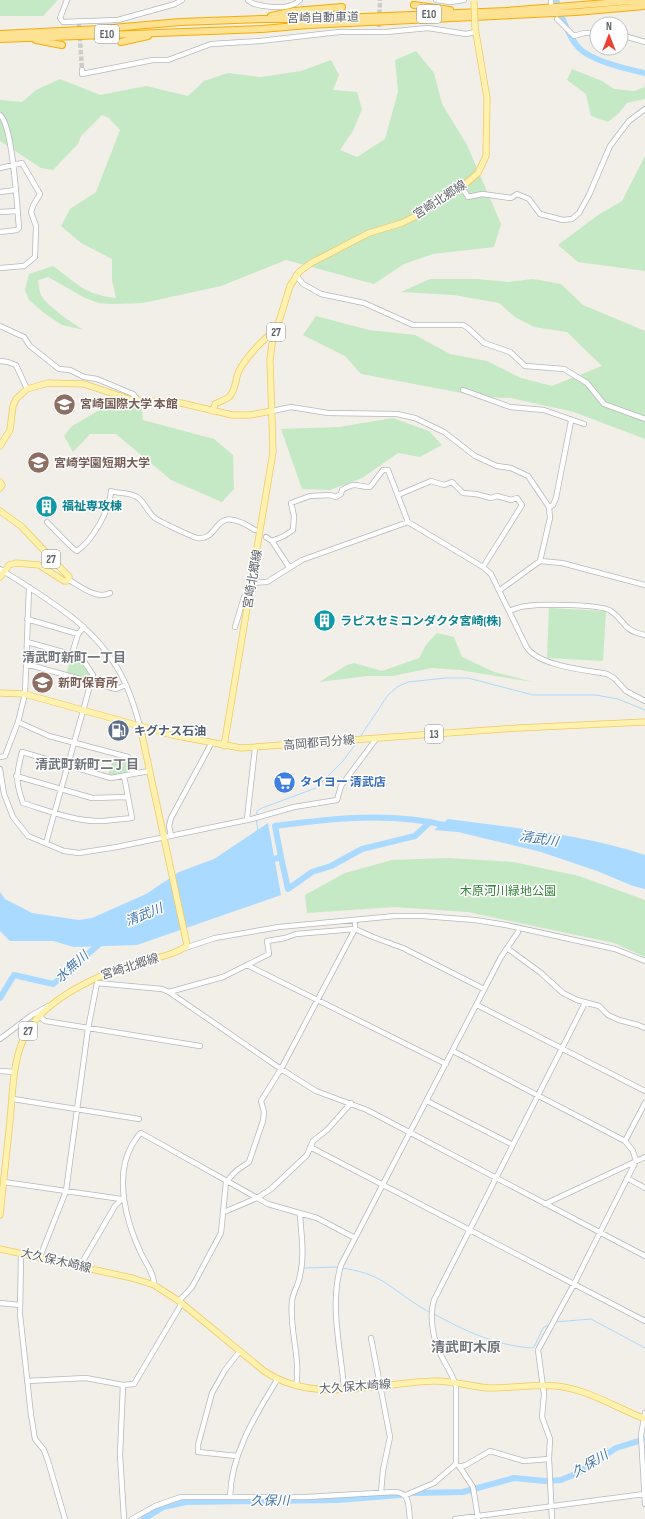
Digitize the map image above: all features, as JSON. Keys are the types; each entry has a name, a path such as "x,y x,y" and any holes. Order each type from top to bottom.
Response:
{"highway":[{"name":"宮崎自動車道","path":"0,34 261,19 316,19 506,11 645,0"},
{"path":"414,5 449,10 494,9 506,11"},
{"name":"宮崎自動車道","path":"0,39 532,15 645,6"},
{"path":"261,19 294,11 342,7"},
{"path":"121,42 162,32"},
{"path":"25,38 62,45"}],"main road":[{"name":"宮崎北郷線","path":"224,746 273,452 269,369 271,352 290,286 296,275 311,263 358,238 418,215 462,187 480,170 486,156 487,148 486,98 475,29 474,1"},
{"name":"27","path":"213,411 215,404 229,397 232,392 235,379 243,363 269,334 276,331"},
{"path":"0,446 10,430 13,406 16,399 27,389 48,383 84,384 138,400 172,402 213,411 242,415 272,411"},
{"path":"0,482 2,485 0,488"},
{"name":"27","path":"0,511 21,526 53,562 66,573 69,580 64,581 46,568 32,564 16,563 9,565 2,570"},
{"path":"0,577 2,570"},
{"name":"高岡都司分線","path":"0,693 25,694 211,744 256,748 534,727 645,722"},
{"path":"140,726 186,946"},
{"name":"宮崎北郷線","path":"0,1215 16,1072 22,1043 39,1016 52,1004 114,970 177,952 186,946"},
{"name":"大久保木崎線","path":"0,1248 154,1285 180,1302 277,1380 296,1386 316,1390 344,1389 432,1381 455,1382 490,1388 543,1385 582,1392 644,1417"}],"street":[{"path":"67,0 60,18 63,22 118,20 174,4 182,0"},
{"path":"248,0 255,4 281,8 292,6 300,0"},
{"path":"436,0 450,2 464,0"},
{"path":"557,19 574,36 589,33"},
{"path":"379,26 379,32"},
{"path":"82,70 82,74 153,60 168,60 211,44 260,42 339,32 379,32 428,28 466,34 475,29"},
{"path":"629,37 645,42"},
{"path":"462,187 468,197 482,194 507,198 517,194 529,199 540,214 556,219 570,220 577,216 589,195 610,146 629,121 645,109"},
{"path":"0,115 6,125 12,144 14,190 19,228 17,230 0,232"},
{"path":"0,168 12,164 24,165 40,194 31,212 36,226 36,255 33,260 24,266 0,268"},
{"path":"0,192 14,190"},
{"path":"0,212 17,211"},
{"path":"296,275 303,284 322,294 364,303 413,325 463,325 484,343 510,352 524,366 564,369 587,383 598,398 607,406 645,419"},
{"path":"0,326 24,337 30,346 59,369 70,370 84,377 97,379 132,394 138,400"},
{"path":"0,361 16,365 27,389"},
{"path":"463,390 510,407 544,410 571,421 584,424"},
{"path":"272,411 291,407 328,413 397,414 426,422 444,432 475,456 497,466 511,468 528,476 549,507 550,518 540,561"},
{"path":"549,507 553,505 556,498 571,421"},
{"path":"272,541 284,536 292,530 294,516 290,505 300,500 319,495 336,497 341,494 342,490 350,484 370,487 381,472 388,470 408,522 483,567 491,574 528,650 536,657 606,674 614,678 626,691 645,701"},
{"path":"398,495 431,481 444,485 452,482 467,494 476,494 491,498 497,496 511,500 517,498 522,505 483,567"},
{"path":"47,522 74,550 77,551 90,539 110,500 110,491 121,494 131,494 139,498 155,519 196,538 207,535 226,520 236,519 256,530"},
{"path":"252,583 267,582 302,560 408,522"},
{"path":"266,537 272,541 289,567"},
{"path":"500,590 540,561 562,562 645,585"},
{"path":"2,570 65,611 84,627 108,654 126,685 140,726"},
{"path":"69,580 95,594 104,596 110,593"},
{"path":"0,757 5,756 18,722 25,694 29,587"},
{"path":"235,627 244,597 250,593"},
{"path":"509,611 525,606 551,604 602,608 611,611 627,629 645,635"},
{"path":"27,619 78,634"},
{"path":"72,654 78,634 84,627"},
{"path":"27,642 80,657 93,675 46,843"},
{"path":"26,664 116,689 126,685"},
{"path":"18,722 49,736 128,757 133,774"},
{"path":"0,769 4,794 15,821 28,836 64,851 79,853 103,850 247,819 294,807 337,800 341,786 376,739"},
{"path":"170,835 169,826 171,818 211,744"},
{"path":"247,819 256,748"},
{"path":"124,776 132,818 102,821 84,820 54,813 23,803 16,776 22,752 68,767 111,778 149,771"},
{"path":"16,776 92,798 127,797"},
{"path":"186,946 215,938 267,929 367,918 423,916 475,920 506,925 615,949 645,961"},
{"path":"27,1381 86,1378 123,1385 134,1384 180,1302 192,1287 221,1233 226,1182 236,1171 250,1162 263,1121 264,1112 261,1101 281,1069 355,927 367,918"},
{"path":"345,920 355,927 403,948 484,989"},
{"path":"506,925 507,928 518,932 532,931"},
{"path":"40,1257 66,1191 96,981 169,992 215,980 247,965 268,954 267,941 285,938 296,934 355,927"},
{"path":"344,1389 337,1323 338,1282 341,1265 411,1133 484,989 507,948 518,932"},
{"path":"507,948 541,973 563,993 585,1003 599,1006 608,1015 619,1020 645,1028"},
{"path":"247,965 446,1064"},
{"path":"169,992 281,1069 316,1091 351,1103 411,1133 645,1256"},
{"path":"478,1518 473,1487 457,1465 457,1409 455,1382 454,1376 437,1346 432,1321 432,1306 585,1003"},
{"path":"0,1039 32,1015 52,1004"},
{"path":"477,1005 645,1091"},
{"path":"39,1016 45,1022 200,1046"},
{"path":"453,1051 625,1141 633,1151 636,1161 574,1284 538,1350 543,1385 542,1417 550,1439 550,1508 552,1519"},
{"path":"0,1071 16,1072"},
{"path":"12,1099 139,1119"},
{"path":"427,1101 513,1145"},
{"path":"224,1212 257,1198 271,1189 307,1155 313,1141 327,1130 351,1103"},
{"path":"625,1141 645,1103"},
{"path":"154,1285 153,1276 140,1251 122,1198 124,1162 129,1151 141,1133 226,1182 268,1204 317,1218 355,1238"},
{"path":"310,1147 645,1321"},
{"path":"0,1155 7,1154"},
{"path":"545,1204 645,1157"},
{"path":"627,1178 645,1188"},
{"path":"4,1182 122,1198"},
{"path":"80,1266 122,1198"},
{"path":"296,1386 298,1368 294,1344 292,1302 302,1265 300,1214"},
{"path":"21,1253 20,1305 27,1381 35,1439 44,1450 65,1519"},
{"path":"0,1303 20,1305"},
{"path":"371,1338 390,1437 383,1470 381,1492"},
{"path":"237,1456 198,1452 198,1445 212,1393 225,1370 240,1351"},
{"path":"230,1497 237,1456 277,1380"},
{"path":"123,1385 120,1434 124,1519"},
{"path":"644,1417 641,1435 645,1504"},
{"path":"406,1495 434,1483 457,1465 466,1465 490,1451 524,1461 549,1459"},
{"path":"132,1519 155,1506 181,1497 306,1497 381,1492 402,1492 406,1495 410,1519"},
{"path":"455,1519 478,1518 644,1494"}],"green space":[{"path":"0,0 58,0 43,16 0,16"},
{"path":"416,51 434,73 442,104 467,145 501,224 494,247 433,254 404,264 374,284 286,260 221,286 143,303 99,303 85,298 48,277 38,280 40,293 44,299 73,324 84,330 62,325 44,313 29,300 25,290 29,274 53,266 88,291 116,298 112,280 112,259 81,243 61,226 70,209 96,192 120,130 109,118 102,115 81,136 78,144 53,170 41,168 0,141 0,100 22,102 36,90 60,79 100,95 146,86 188,96 204,81 228,73 261,77 301,71 331,60 339,75 333,90 357,92 362,109 353,131 340,150 357,157 385,139 398,92 395,60"},
{"path":"572,69 602,81 614,89 634,91 645,87 645,99 627,103 619,113 608,122 591,116 586,94 567,80"},
{"path":"645,156 645,271 578,262 558,245 598,215 622,201"},
{"path":"430,279 477,279 508,282 533,279 561,284 583,305 645,331 645,439 574,412 511,398 483,397 361,374 345,356 303,335 316,316 369,330 415,335 450,354 487,361 521,378 552,386 602,366 567,332 534,327 515,317 499,303 454,295 401,292"},
{"path":"117,400 141,405 143,420 214,439 233,455 234,489 222,502 171,480 116,434 90,434 73,452 64,436 72,426"},
{"path":"393,418 429,431 442,445 420,457 398,453 362,478 330,490 302,489 281,429 339,427"},
{"path":"549,608 606,611 603,661 547,658"},
{"path":"437,633 454,637 462,657 494,672 533,682 460,670 432,668 392,676 367,676 319,682 347,665 354,663 382,671 419,658 426,645"},
{"path":"71,658 79,660 91,677 90,681 66,674"},
{"path":"114,757 127,760 130,773 108,775"},
{"name":"木原河川緑地公園","path":"448,858 513,862 579,876 645,900 645,957 614,943 468,912 395,907 307,913 305,895 345,873 392,860"}],"water":[{"path":"448,819 572,837 645,855 645,889 541,852 458,832 434,830"},
{"path":"268,823 281,895 137,945 74,947 53,941 10,941 0,931 0,892 5,899 32,913 79,920 92,918 146,894 179,872 214,859"}],"waterway":[{"path":"556,0 571,38 585,53 601,61 645,73"},
{"path":"360,737 388,695 397,687 408,682 446,678 468,678 533,695 596,695 618,699 645,710"},
{"path":"256,816 257,811 262,808 316,788 343,761 357,742"},
{"name":"清武川","path":"267,861 281,857 275,826 362,818 405,819 449,826"},
{"path":"256,819 258,830"},
{"name":"清武川","path":"281,857 288,889 312,872 331,866 362,849 415,836 430,822"},
{"name":"水無川","path":"0,998 14,975 53,984 102,942"},
{"path":"304,1268 339,1267"},
{"path":"342,1268 377,1278 429,1312"},
{"path":"434,1314 481,1336 505,1344 531,1348 534,1347 543,1328 552,1323"},
{"path":"555,1322 591,1319 645,1348"},
{"name":"久保川","path":"415,1493 463,1492 514,1478 545,1481 561,1480 578,1473 616,1448 645,1439"},
{"name":"久保川","path":"144,1519 163,1507 186,1502 338,1500 400,1495"}],"tunnel":[{"path":"379,27 380,0"},
{"path":"79,24 82,70"}],"place":[{"name":"宮崎国際大学 本館","path":"65,404"},
{"name":"宮崎学園短期大学","path":"38,463"},
{"name":"福祉専攻棟","path":"47,506"},
{"name":"ラピスセミコンダクタ宮崎(株)","path":"325,621"},
{"name":"新町保育所","path":"42,683"},
{"name":"キグナス石油","path":"119,731"},
{"name":"タイヨー 清武店","path":"285,782"}],"district":[{"name":"清武町新町一丁目","path":"74,658"},
{"name":"清武町新町二丁目","path":"87,765"},
{"name":"清武町木原","path":"466,1347"}]}
